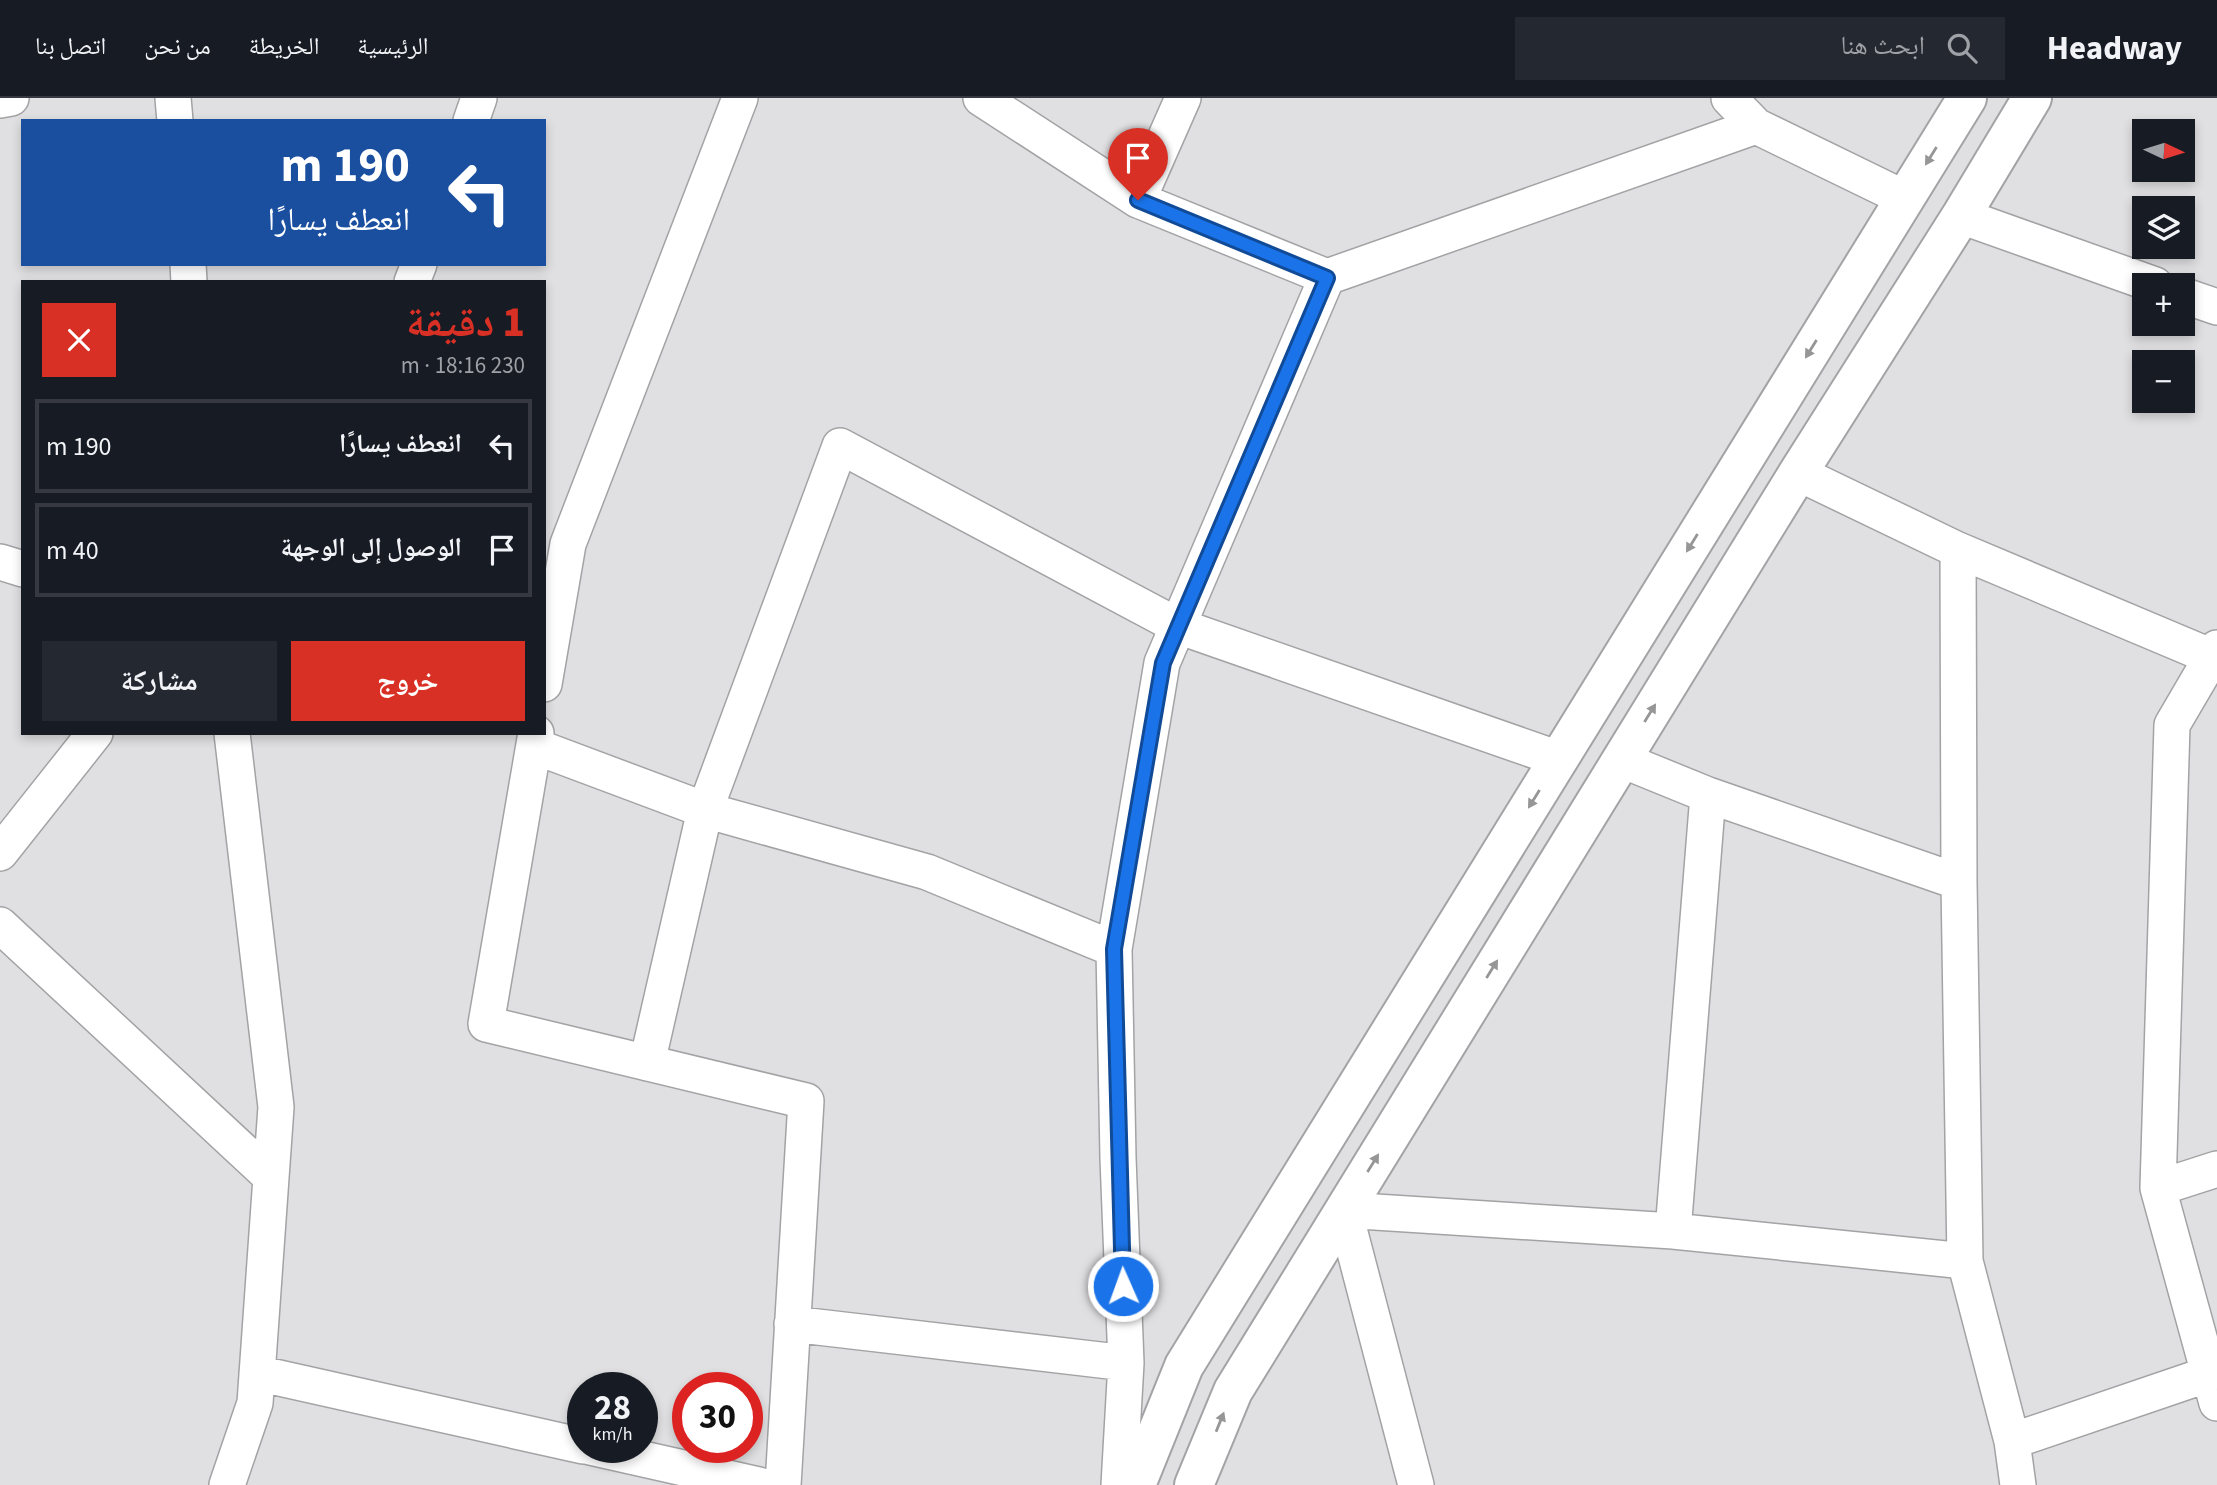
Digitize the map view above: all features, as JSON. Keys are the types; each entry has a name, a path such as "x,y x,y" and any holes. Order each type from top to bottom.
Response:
{"street":[{"path":"0,100 11,98"},
{"path":"173,98 175,119"},
{"path":"472,119 479,98"},
{"path":"546,662 553,586 740,98"},
{"path":"981,98 1138,200 1327,278 1756,126"},
{"path":"1138,200 1182,98"},
{"path":"1729,98 1756,126 1904,198"},
{"path":"1136,1485 1184,1366 1967,98"},
{"path":"1194,1485 1233,1391 2032,98"},
{"path":"1961,216 2132,277"},
{"path":"1119,1485 1126,1363 1114,949 1163,663 1327,278"},
{"path":"2195,299 2217,307"},
{"path":"648,1063 705,810 840,446 1178,626 1559,759"},
{"path":"1798,473 1958,550 2216,655 2172,725 2158,1188 2213,1388 2012,1441"},
{"path":"1958,550 1959,882 1965,1261 2012,1441 2018,1485"},
{"path":"0,562 21,568"},
{"path":"0,853 93,735"},
{"path":"227,1485 255,1403 276,1107 232,735"},
{"path":"783,1485 806,1101 486,1024 535,739 705,810 927,872 1114,949"},
{"path":"1622,760 1708,795 1959,882"},
{"path":"1673,1231 1708,795"},
{"path":"0,925 271,1177"},
{"path":"2158,1188 2217,1170"},
{"path":"1344,1210 1673,1231 1965,1261"},
{"path":"1344,1210 1416,1485"},
{"path":"792,1324 1126,1363"},
{"path":"257,1373 567,1442"},
{"path":"658,1462 759,1485"}],"route":[{"path":"1123,1286 1114,949 1163,663 1327,278 1138,200"}]}
